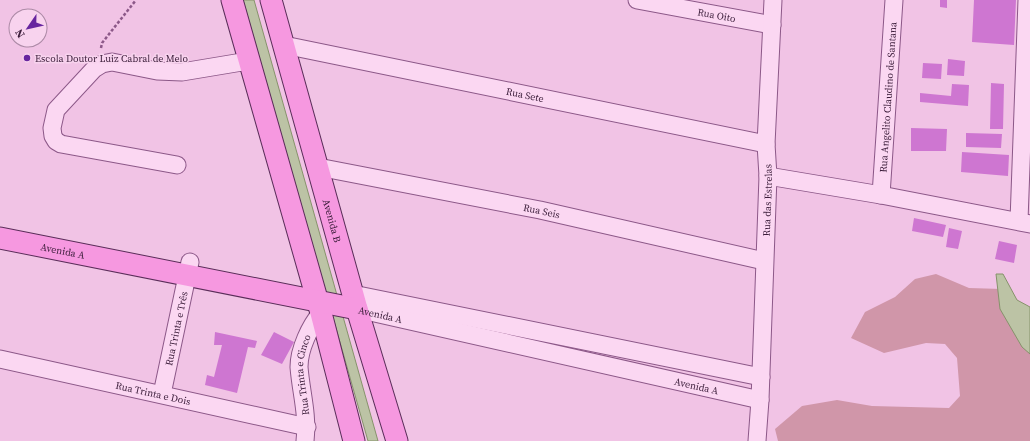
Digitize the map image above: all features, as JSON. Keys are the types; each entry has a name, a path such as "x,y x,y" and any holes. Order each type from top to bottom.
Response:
{"main road":[{"path":"232,0 248,60 318,298 354,441"},
{"name":"Avenida B","path":"271,0 318,166 353,301 397,441"},
{"name":"Avenida A","path":"0,224 318,298 353,301"},
{"name":"Avenida A","path":"0,238 189,269"}],"street":[{"name":"Rua Oito","path":"637,0 772,25"},
{"name":"Rua das Estrelas","path":"757,441 761,377 768,176 766,144 773,0"},
{"name":"Rua Angelito Claudino de Santana","path":"881,195 894,0"},
{"path":"768,176 881,195 1024,222 1027,0"},
{"name":"Rua Sete","path":"284,45 766,144"},
{"path":"177,165 61,144 56,141 53,136 52,128 56,110 94,69 102,64 112,62 157,71 182,72 248,60"},
{"name":"Rua Seis","path":"318,166 540,210 764,261"},
{"name":"Rua Trinta e Três","path":"162,394 189,269"},
{"name":"Rua Trinta e Cinco","path":"306,434 306,413 299,365 318,298"},
{"name":"Avenida A","path":"353,301 761,377"},
{"name":"Avenida A","path":"353,301 760,400"},
{"name":"Rua Trinta e Dois","path":"0,359 162,394 306,434"}],"path":[{"path":"112,62 101,54 102,43 136,0"}],"shaded area":[{"path":"243,0 254,0 378,441 368,441"},
{"path":"936,274 969,288 1002,289 1030,330 1030,441 778,441 775,429 802,406 837,400 872,406 949,408 960,396 957,358 945,344 926,343 884,353 851,338 865,312 895,297 915,279"},
{"path":"996,274 1003,274 1017,300 1030,307 1030,354 1022,347 1000,309"}],"building":[{"path":"940,0 947,0 947,8 940,7"},
{"path":"974,0 1016,0 1014,45 972,42"},
{"path":"948,59 965,61 964,76 947,75"},
{"path":"923,63 942,64 941,79 922,78"},
{"path":"991,83 1004,84 1003,129 990,129"},
{"path":"952,84 969,85 968,106 920,102 920,93 951,96"},
{"path":"911,128 947,129 946,151 911,151"},
{"path":"966,133 1002,134 1001,148 966,147"},
{"path":"962,152 1009,155 1008,176 961,172"},
{"path":"914,218 946,225 943,237 912,231"},
{"path":"949,228 962,231 958,249 946,247"},
{"path":"999,241 1017,245 1014,263 995,259"},
{"path":"215,332 257,341 255,348 248,347 237,393 205,385 207,375 214,377 222,345 214,345"},
{"path":"274,332 294,342 282,364 261,355"}],"place":[{"name":"Escola Doutor Luiz Cabral de Melo","path":"27,58"}]}
